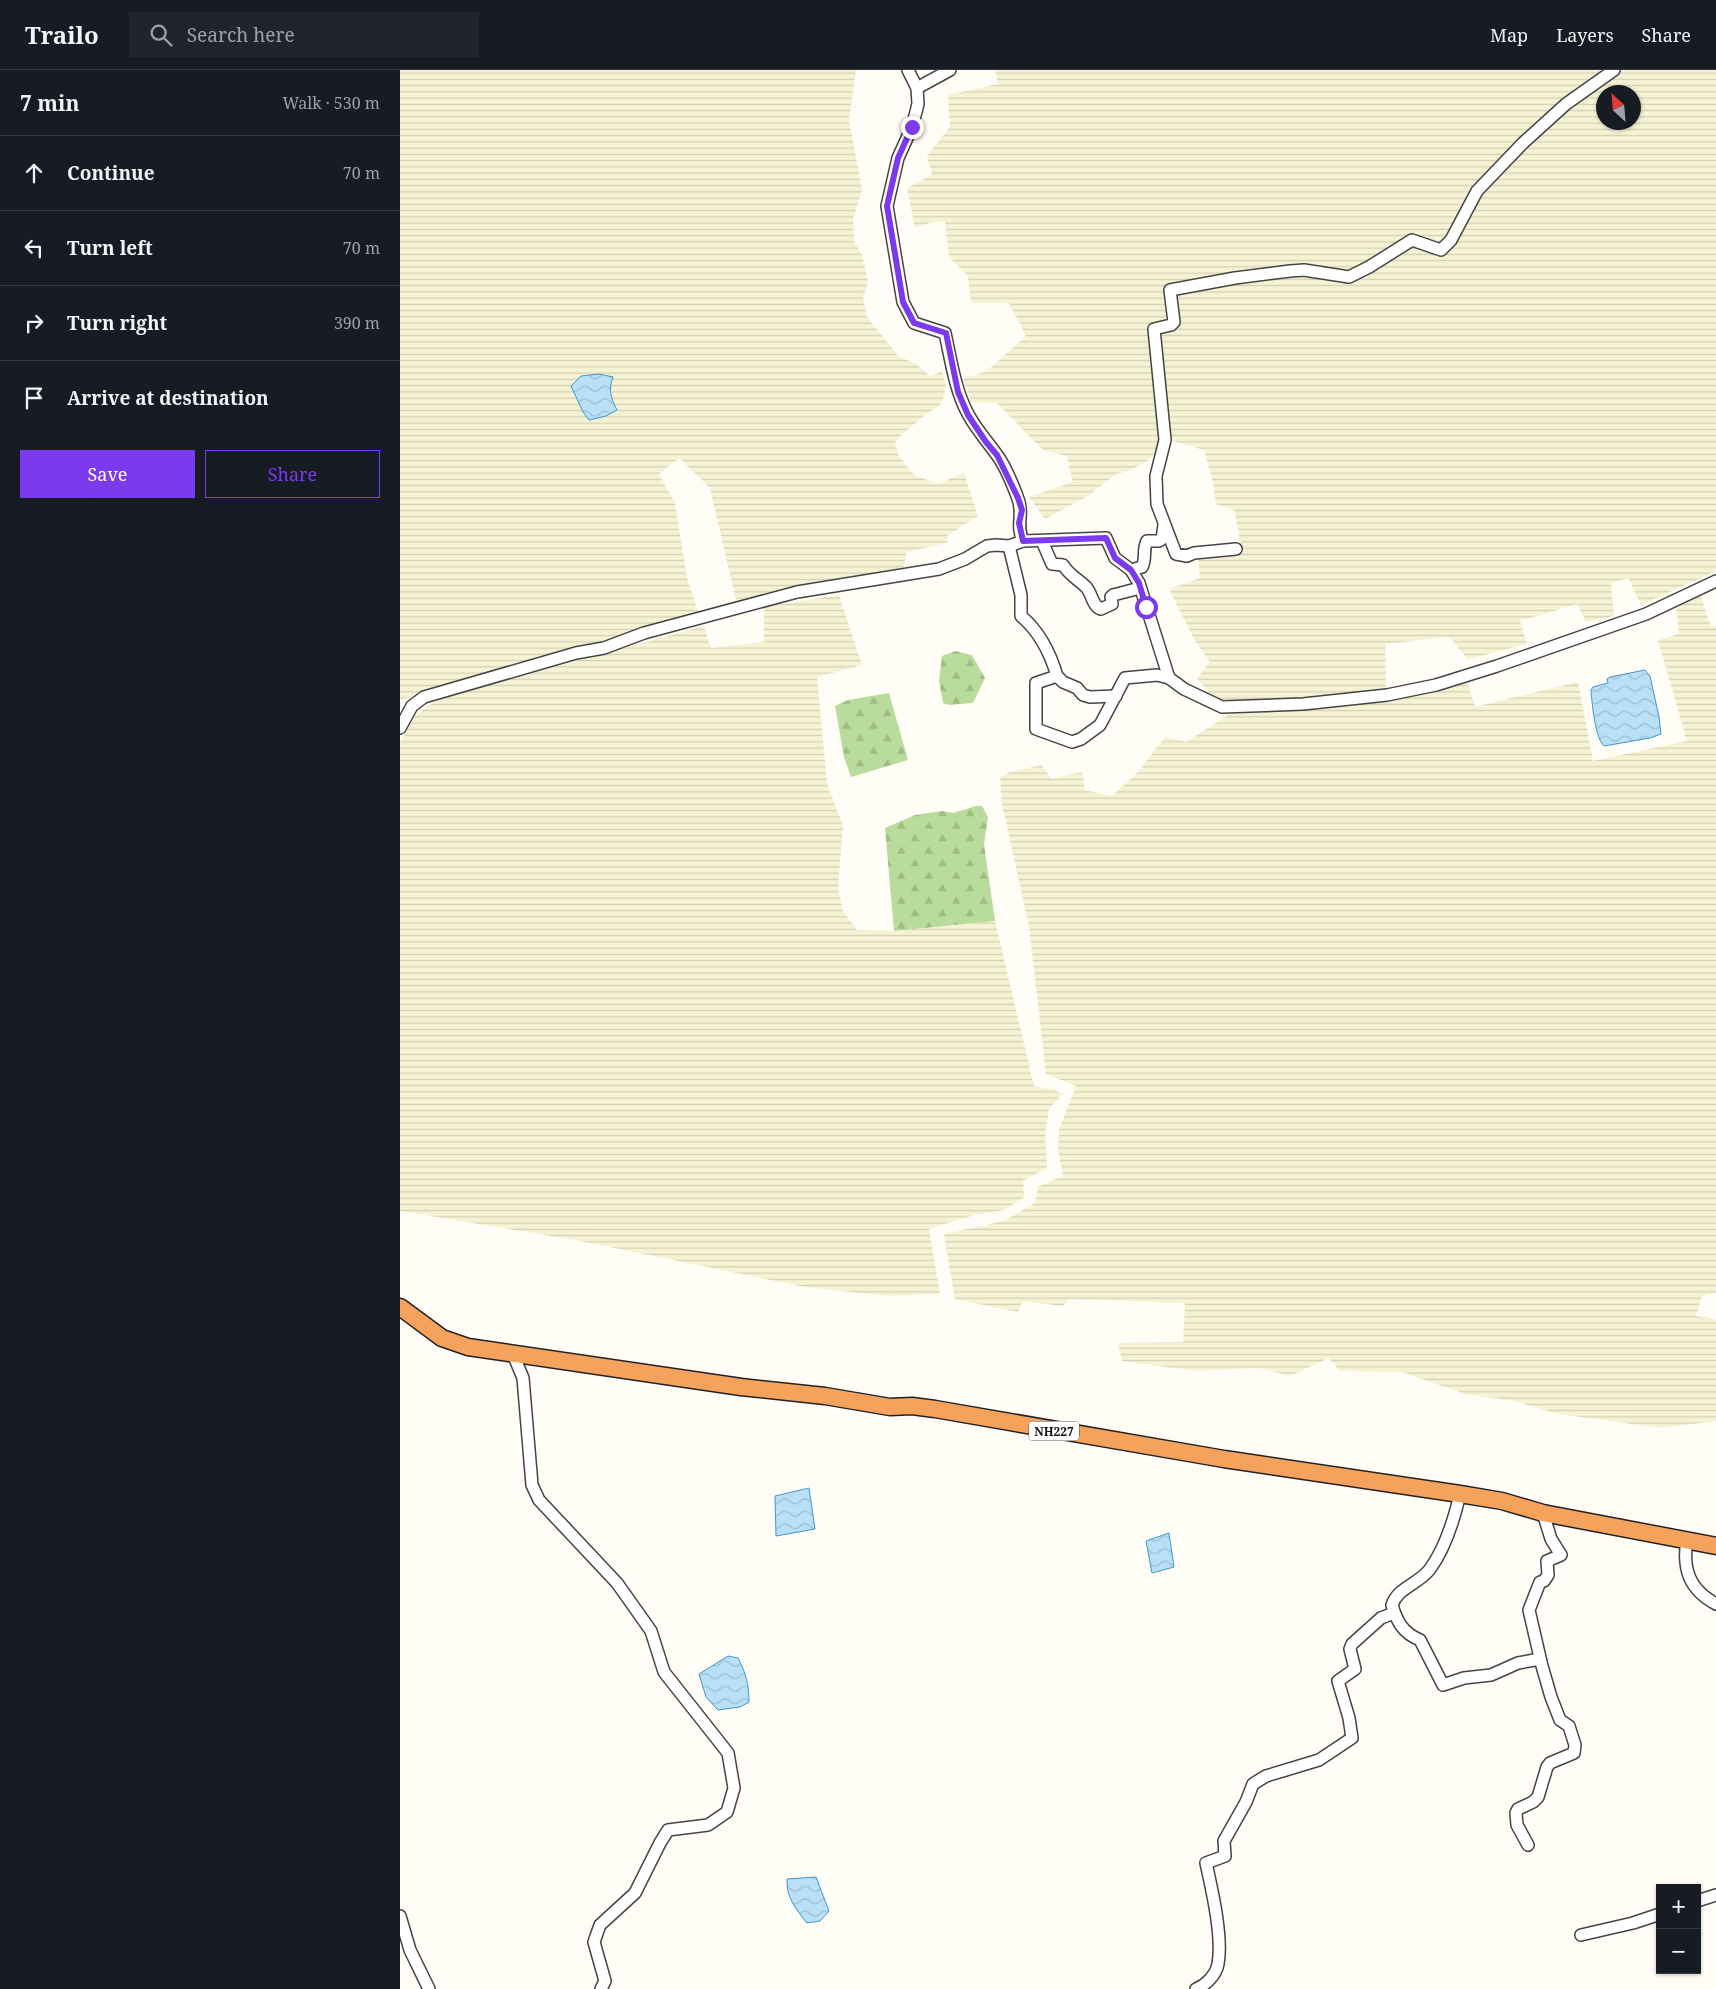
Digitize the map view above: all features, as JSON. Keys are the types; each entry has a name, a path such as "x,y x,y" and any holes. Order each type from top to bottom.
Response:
{"highway":[{"name":"NH227","path":"400,1307 442,1338 468,1348 741,1387 825,1396 890,1407 912,1406 927,1408 1136,1444 1502,1501 1543,1513 1716,1546"}],"street":[{"path":"908,70 917,88 918,104 912,127 898,158 887,206 903,302 914,323 946,333 958,392 968,415 997,455 1018,498 1022,510 1019,523 1023,541"},
{"path":"917,88 950,70"},
{"path":"1236,549 1194,553 1187,556 1176,554 1157,504 1156,484 1165,440 1154,330 1171,325 1174,322 1170,290 1235,278 1290,271 1304,270 1349,277 1369,267 1412,240 1441,250 1451,240 1478,191 1523,144 1566,104 1614,70"},
{"path":"1131,570 1142,567 1146,559 1144,546 1147,541 1159,541 1162,539 1164,520"},
{"path":"400,728 412,706 424,697 464,684 576,653 604,648 644,632 797,592 939,569 964,559 987,546 1009,546 1023,541 1106,538 1115,558 1131,570 1140,588 1169,678"},
{"path":"1042,541 1052,564 1063,565 1068,574 1085,586 1097,608 1101,609 1112,604 1111,597 1113,595 1140,588"},
{"path":"1009,546 1021,595 1021,616 1040,637 1052,659 1057,676 1063,682 1077,688 1082,695 1090,697 1116,696"},
{"path":"1057,676 1036,683 1036,729 1072,742 1081,739 1100,725 1125,678 1157,676 1169,678 1184,689 1222,707 1303,704 1387,695 1436,685 1646,614 1716,581"},
{"path":"512,1354 522,1378 532,1485 539,1500 617,1583 651,1631 664,1672 728,1753 734,1788 727,1812 708,1825 668,1830 635,1893 600,1925 594,1942 605,1981 601,1989"},
{"path":"1460,1494 1452,1527 1439,1553 1430,1569 1420,1580 1395,1596 1392,1606 1394,1613 1402,1629 1410,1636 1420,1640 1443,1685 1464,1678 1491,1675 1518,1663 1540,1659 1541,1662"},
{"path":"1528,1845 1517,1825 1516,1813 1518,1809 1533,1802 1538,1797 1546,1767 1550,1763 1574,1753 1575,1745 1569,1726 1560,1720 1551,1697 1529,1610 1540,1582 1544,1581 1548,1575 1548,1562 1560,1555 1551,1539 1543,1513"},
{"path":"1687,1540 1689,1580 1703,1597 1716,1604"},
{"path":"1196,1989 1206,1985 1218,1966 1219,1949 1214,1897 1206,1863 1225,1856 1224,1841 1246,1802 1253,1784 1266,1776 1318,1760 1352,1738 1349,1718 1338,1681 1355,1669 1350,1649 1352,1644 1381,1618 1394,1613"},
{"path":"1701,1900 1716,1895"},
{"path":"1581,1935 1633,1923 1656,1915"},
{"path":"400,1916 410,1950 429,1989"}],"shaded area":[{"path":"400,70 856,70 849,120 862,190 853,219 854,242 862,255 868,282 863,298 867,317 898,356 916,364 930,376 942,371 946,385 944,396 939,406 925,415 899,437 895,443 899,456 914,475 938,484 964,473 978,516 948,535 947,543 907,552 903,569 736,600 710,488 679,458 659,474 675,503 687,578 699,615 400,700"},
{"path":"995,70 1716,70 1716,571 1641,605 1628,578 1611,583 1614,616 1586,622 1577,604 1520,621 1527,644 1468,659 1449,637 1385,644 1386,691 1383,702 1467,681 1475,707 1578,682 1593,761 1687,741 1658,640 1679,634 1676,607 1700,594 1711,627 1716,626 1716,1293 1702,1296 1696,1316 1716,1319 1716,1421 1661,1428 1558,1414 1515,1401 1465,1394 1402,1372 1340,1371 1329,1358 1290,1376 1259,1368 1194,1371 1122,1361 1118,1343 1183,1342 1185,1303 1069,1299 1063,1306 1022,1301 1018,1312 955,1299 944,1234 1004,1221 1035,1203 1038,1187 1063,1176 1058,1149 1059,1130 1076,1086 1046,1074 1029,926 1002,804 1000,778 1010,772 1042,765 1051,779 1082,772 1085,790 1112,796 1139,771 1165,737 1186,742 1227,716 1197,678 1210,662 1194,639 1169,589 1200,578 1198,552 1242,549 1234,510 1216,504 1213,482 1204,450 1169,440 1147,461 1131,470 1116,474 1088,496 1045,519 1029,497 1073,482 1067,456 1043,450 997,403 971,402 963,379 987,371 1026,336 1009,303 971,302 968,276 949,257 945,221 929,223 915,228 907,188 932,175 927,156 950,127 948,95 998,84"},
{"path":"839,595 862,665 817,677 827,784 843,826 838,887 843,911 857,930 894,931 995,921 1034,1086 1055,1090 1062,1094 1049,1109 1045,1134 1047,1168 1023,1181 1024,1197 1004,1210 974,1215 929,1229 940,1294 888,1296 805,1287 575,1240 400,1211 400,742 416,715 440,698 704,626 711,648 764,642 764,607"}],"green space":[{"path":"955,651 972,655 985,678 973,703 949,705 943,703 939,681 942,656"},
{"path":"889,693 908,760 851,777 844,757 835,706 848,700"},
{"path":"982,806 988,817 984,844 995,921 894,931 885,828 915,815 942,811 953,813"}],"water":[{"path":"599,374 613,377 611,394 617,410 606,416 589,420 583,412 571,386 581,376"},
{"path":"1645,670 1650,676 1661,734 1650,738 1604,746 1596,728 1591,690 1593,687 1608,683 1607,679 1610,677"},
{"path":"809,1488 815,1529 776,1536 775,1496"},
{"path":"1169,1533 1174,1567 1152,1573 1146,1541"},
{"path":"728,1656 738,1658 741,1664 746,1679 749,1702 740,1707 718,1710 706,1697 699,1674"},
{"path":"816,1877 829,1911 820,1921 807,1923 790,1898 787,1879"}],"route":[{"path":"912,127 898,158 887,206 903,302 907,311 914,323 946,333 958,392 968,415 997,455 1018,498 1022,510 1019,523 1023,541 1106,538 1115,558 1131,570 1139,583 1146,607"}]}
